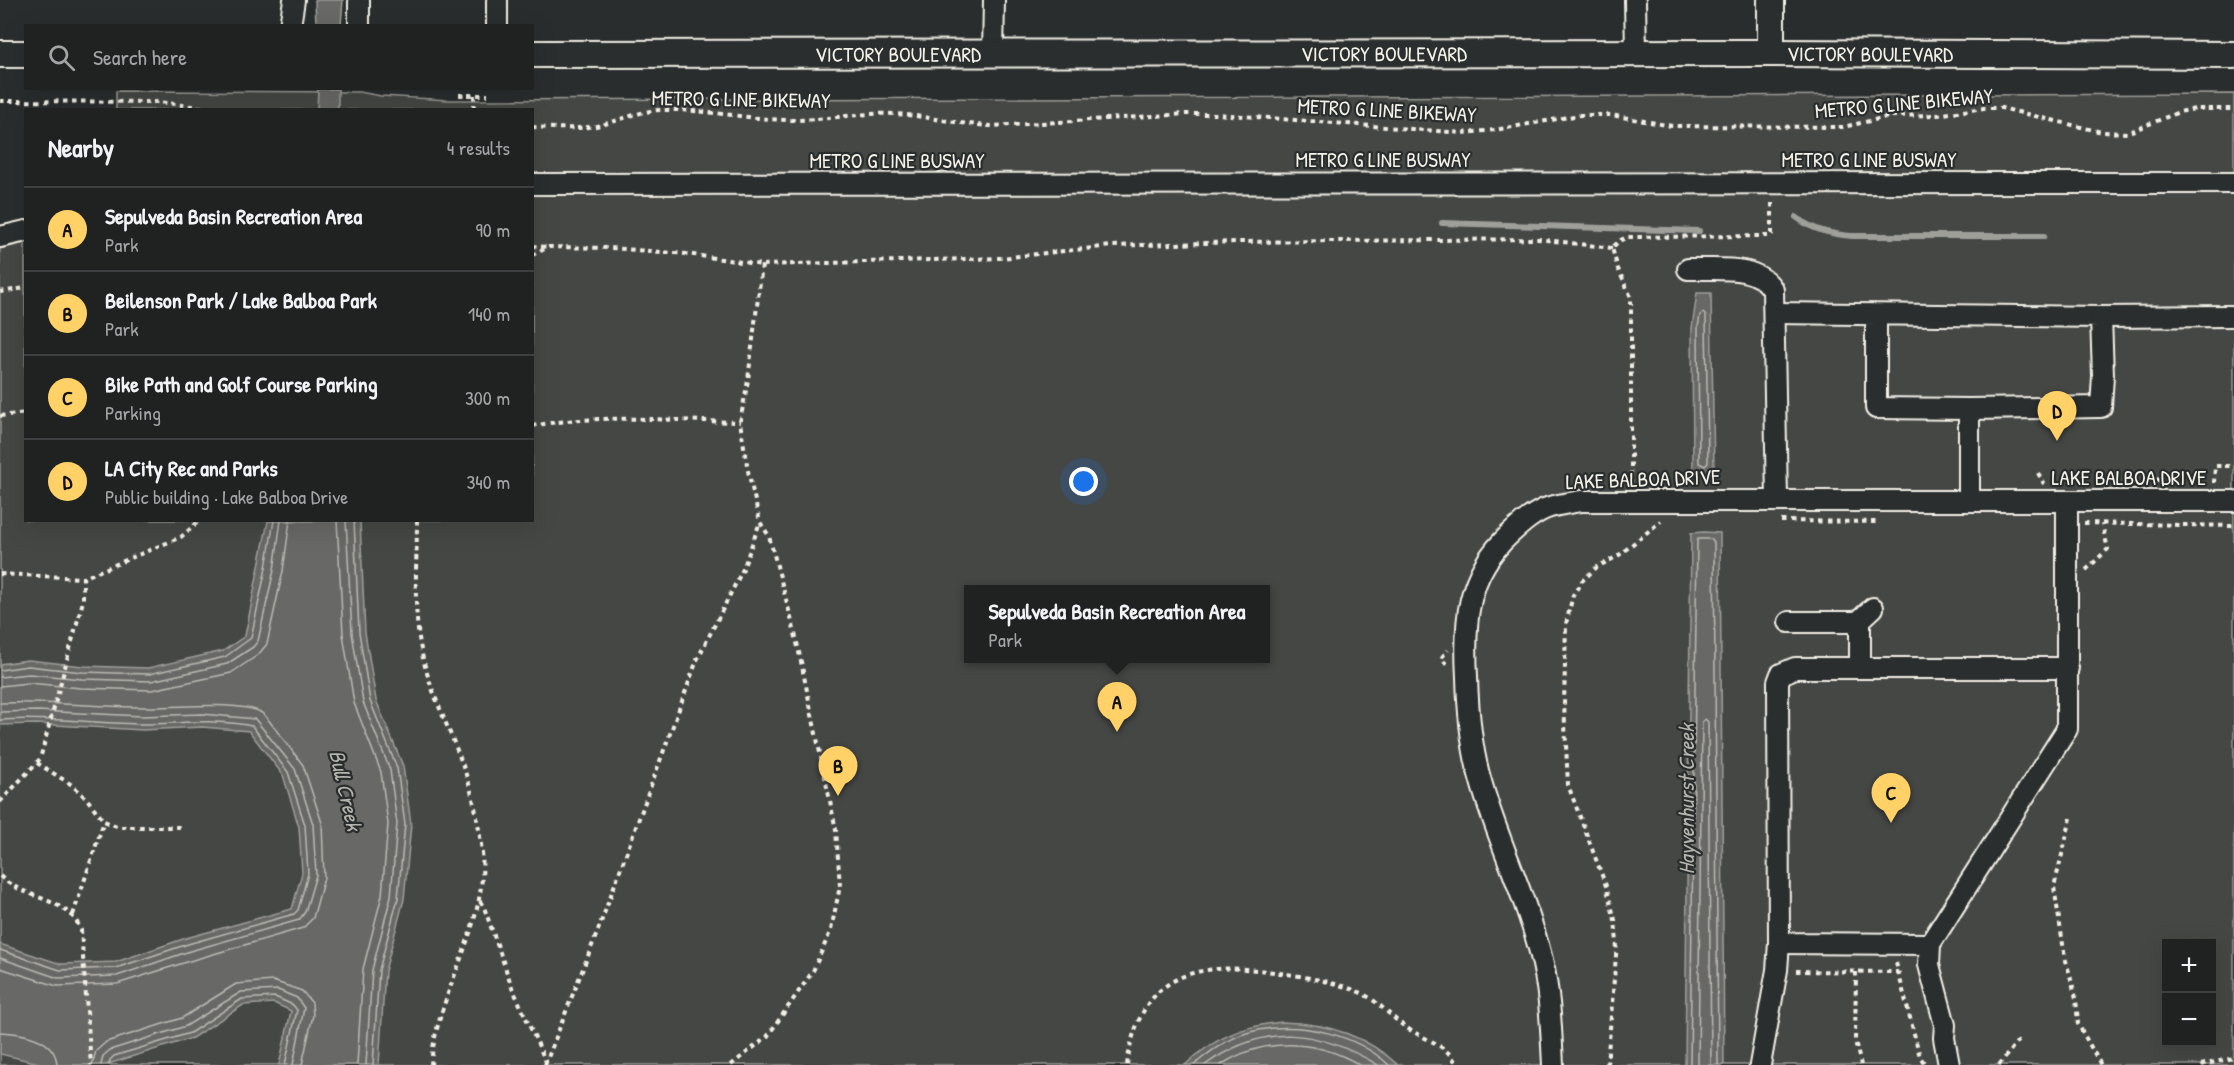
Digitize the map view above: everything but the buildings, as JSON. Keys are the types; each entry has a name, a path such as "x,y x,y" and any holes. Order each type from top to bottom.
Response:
{"main road":[{"path":"1771,0 1771,53"},
{"path":"0,54 24,54"},
{"name":"VICTORY BOULEVARD","path":"534,54 2234,55"}],"street":[{"path":"290,24 294,0"},
{"path":"359,0 359,24"},
{"path":"497,0 497,24"},
{"path":"993,0 993,55"},
{"path":"1635,0 1636,54"},
{"name":"METRO G LINE BUSWAY","path":"534,184 2234,183"},
{"path":"0,237 24,231"},
{"path":"1688,269 1746,270 1767,280 1773,290 1777,500"},
{"path":"1774,313 2101,317 2231,316"},
{"path":"1876,315 1876,408 1969,409 2101,407 2103,376 2101,317"},
{"path":"1969,409 1969,501"},
{"name":"LAKE BALBOA DRIVE","path":"1553,1065 1548,994 1540,952 1481,784 1467,692 1465,639 1474,588 1481,569 1497,546 1523,522 1549,507 1581,501 2234,501"},
{"path":"1949,1065 1944,1038 1945,1025 1929,965 1930,944 2067,729 2067,501"},
{"path":"1789,622 1866,614 1860,668"},
{"path":"1760,1065 1777,970 1779,943 1778,682 1781,674 1795,668 2068,669"},
{"path":"1779,943 1930,944"}],"path":[{"path":"474,94 474,108"},
{"path":"459,95 488,94"},
{"path":"0,101 159,102 206,108"},
{"path":"113,102 113,108"},
{"name":"METRO G LINE BIKEWAY","path":"534,127 575,128 601,125 648,111 664,110 757,119 796,120 897,114 970,125 994,126 1162,115 1216,114 1463,133 1495,130 1580,115 1611,115 1672,126 1843,127 1892,116 1937,115 1984,108 2001,108 2102,132 2127,133 2179,112 2195,109 2234,109"},
{"path":"1612,248 1627,237 1770,236 1772,234 1773,196"},
{"path":"534,246 611,248 687,254 762,265 1001,258 1111,246 1237,242 1538,239 1612,248"},
{"path":"534,254 549,247"},
{"path":"1612,248 1618,269 1631,297 1631,501"},
{"path":"731,1065 767,1037 813,971 831,930 840,886 836,830 795,633 769,536 760,522 740,422 748,380 762,265"},
{"path":"0,292 24,288"},
{"path":"0,416 24,413"},
{"path":"534,426 601,419 740,422"},
{"path":"2214,488 2215,466 2234,466"},
{"path":"1606,1065 1616,932 1606,886 1568,784 1564,704 1566,624 1573,596 1582,581 1597,567 1618,556 1657,523 1665,519"},
{"path":"0,574 83,578 181,537 198,522"},
{"path":"417,522 420,644 431,685 472,794 482,855 480,901 438,1023 431,1065"},
{"path":"546,1064 597,933 697,660 743,569 760,522"},
{"path":"2068,576 2080,576 2108,549 2102,524"},
{"path":"0,802 37,763 44,745 83,601 83,578"},
{"path":"1450,644 1450,649 1442,657 1451,670"},
{"path":"37,763 72,785 87,799 104,821 118,827 183,827"},
{"path":"2071,818 2054,887 2065,957 2076,998 2078,1024 2101,1065"},
{"path":"73,915 104,821"},
{"path":"0,876 9,886 60,906 73,915 81,930 91,1065"},
{"path":"480,901 512,987 546,1064"},
{"path":"1892,943 1920,1057 1925,1065"},
{"path":"1127,1065 1135,1027 1147,1004 1161,988 1192,972 1234,968 1311,978 1368,996 1407,1028 1444,1048 1457,1065"},
{"path":"1777,970 1898,972"},
{"path":"1856,972 1855,1041 1861,1065"},
{"path":"1999,1065 2021,1040"},
{"path":"2201,1065 2234,1058"}],"shaded area":[{"path":"116,91 359,92 381,96 449,100 2234,94 2234,1065 0,1065 0,249 24,243 24,522 534,522 534,108 116,108"}],"water":[{"path":"315,0 343,0 341,24 316,24"},
{"path":"318,90 338,90 338,108 317,108"},
{"path":"1697,293 1711,293 1714,472 1693,472 1692,328"},
{"name":"Bull Creek","path":"268,522 360,522 365,632 376,700 403,766 411,824 404,899 385,971 379,1065 279,1065 291,1011 274,1003 243,1005 192,1038 105,1065 47,1065 0,1054 0,944 61,964 116,962 186,938 292,909 302,873 299,827 283,775 249,731 202,727 143,730 36,724 0,725 0,664 28,660 83,666 148,668 223,651 245,636"},
{"path":"1691,533 1720,533 1724,1065 1685,1065"},
{"path":"1282,1022 1329,1028 1359,1038 1398,1065 1185,1065 1207,1047 1229,1035 1241,1030"}],"waterway":[{"path":"1796,217 1809,226 1823,231 1852,236 2044,236"},
{"path":"1442,223 1699,231"}],"place":[{"name":"LA City Rec and Parks","path":"2057,441"},
{"name":"Sepulveda Basin Recreation Area","path":"1117,732"},
{"name":"Beilenson Park / Lake Balboa Park","path":"838,796"},
{"name":"Bike Path and Golf Course Parking","path":"1891,823"}],"water label":[{"name":"Hayvenhurst Creek","path":"1686,799"}]}
